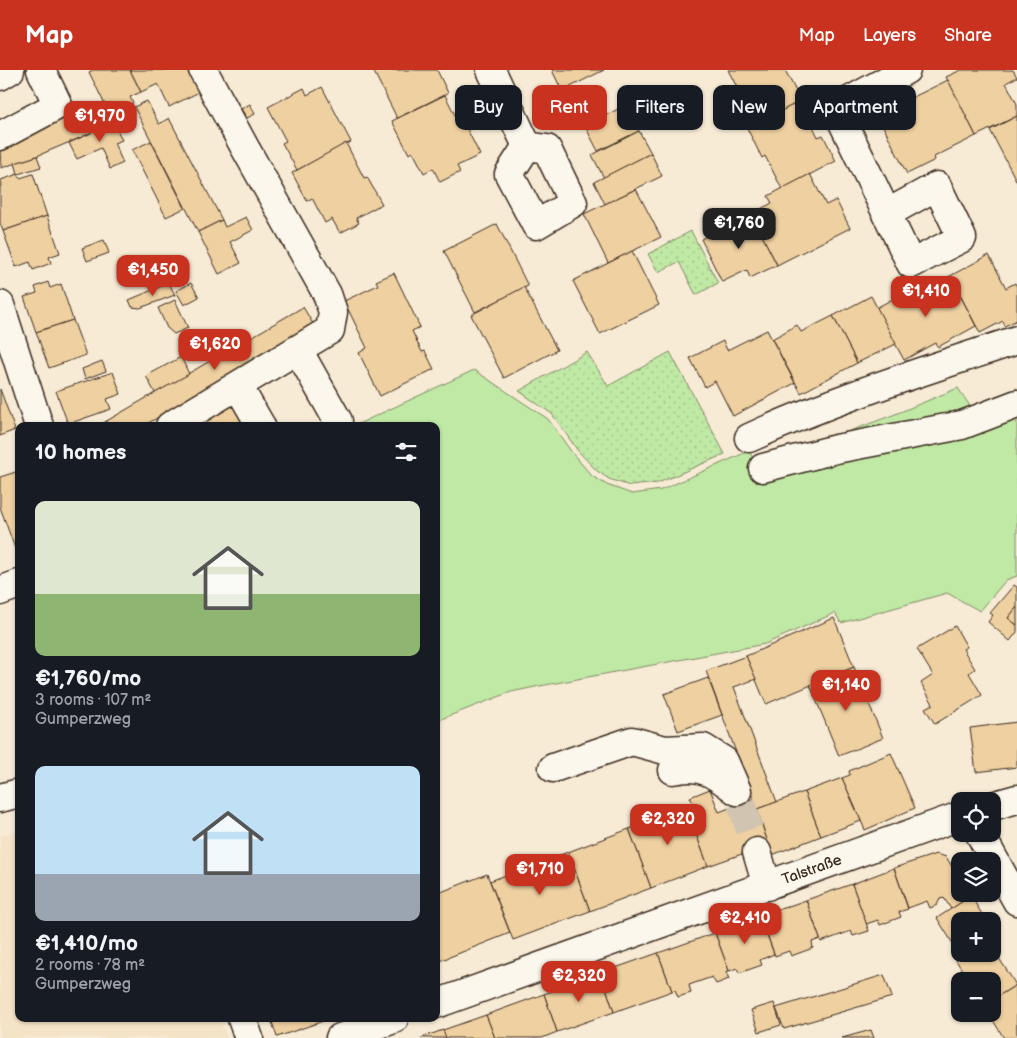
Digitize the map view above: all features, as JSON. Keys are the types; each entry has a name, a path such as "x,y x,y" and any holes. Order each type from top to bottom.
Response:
{"street":[{"path":"0,76 10,70"},
{"path":"0,136 58,105 41,70"},
{"path":"181,422 330,330 333,312 327,294 203,70"},
{"path":"491,70 527,146"},
{"path":"886,214 836,108 906,70"},
{"path":"0,305 38,422"},
{"path":"749,438 789,420 889,383 1017,340"},
{"path":"298,350 338,421"},
{"path":"238,386 259,422"},
{"path":"762,468 836,449 962,425 1017,404"},
{"path":"0,591 15,585"},
{"path":"553,768 632,741 665,750 703,748 724,761 739,797 720,777 699,768 690,767 673,770"},
{"path":"0,798 15,794"},
{"path":"1001,803 1017,799"},
{"name":"Talstraße","path":"440,1003 951,819"},
{"path":"984,842 1017,901"},
{"path":"757,852 766,886"},
{"path":"243,1022 249,1038"},
{"path":"340,1038 385,1022"}],"shaded area":[{"path":"15,831 15,1022 221,1022 227,1038 0,1038 0,836"}],"green space":[{"path":"691,231 718,283 696,295 679,262 658,272 648,254"},
{"path":"587,352 608,386 670,352 725,454 658,483 630,486 609,479 597,471 578,451 552,414 519,391"},
{"path":"474,370 548,419 573,454 592,476 607,485 632,494 661,490 749,451 756,464 771,460 893,415 958,388 970,406 1017,388 1017,576 1006,580 980,611 947,593 841,623 835,613 765,644 511,692 440,719 440,422 363,422"}],"building":[{"path":"93,70 130,70 141,92 130,97 133,103 110,115 89,72"},
{"path":"130,70 187,70 199,92 169,107 158,84 141,92"},
{"path":"373,70 437,70 448,93 397,118"},
{"path":"552,70 604,70 574,85 559,85"},
{"path":"728,70 785,70 795,89 795,104 785,109 785,85 736,85"},
{"path":"961,70 1013,70 1017,77 1006,83 1017,104 1017,116 976,136 946,77"},
{"path":"948,80 976,136 934,157 935,160 907,174 885,130 916,130 916,96"},
{"path":"322,87 351,142 297,170 282,143 286,141 268,107 304,88 307,95"},
{"path":"445,95 455,115 455,130 468,130 480,155 457,166 460,172 440,182 433,168 424,173 413,152 409,154 392,121"},
{"path":"147,101 159,124 169,118 222,220 198,232 134,107"},
{"path":"250,104 255,114 247,118 241,109"},
{"path":"795,104 795,130 815,130 818,137 823,135 836,161 782,189 765,156 762,158 748,130 785,130 785,109"},
{"path":"79,109 91,133 37,156 1,168 0,149 16,144 14,138"},
{"path":"617,110 617,130 639,131 598,151 587,130 607,130 607,115"},
{"path":"1017,116 1017,182 990,130"},
{"path":"112,119 122,140 114,143 123,163 110,169 101,148 77,159 69,143 91,133 90,129"},
{"path":"639,131 651,153 604,178 592,155"},
{"path":"151,141 185,208 166,217 132,150"},
{"path":"346,143 364,178 367,177 382,204 356,218 359,223 340,233 332,219 325,223 312,198 307,201 292,173"},
{"path":"651,153 662,176 605,204 594,182"},
{"path":"37,156 41,167 18,174 15,163"},
{"path":"18,174 20,178 33,174 47,216 3,231 0,223 1,180"},
{"path":"810,174 826,205 836,200 850,228 777,265 751,214 772,203 768,196"},
{"path":"636,189 661,237 608,263 584,214"},
{"path":"751,214 777,265 750,278 747,270 722,282 701,239"},
{"path":"47,216 60,253 49,257 51,263 33,270 30,262 16,267 3,231"},
{"path":"246,217 253,230 230,242 241,263 219,274 198,232 222,220 225,227"},
{"path":"497,224 528,286 475,312 444,251"},
{"path":"104,240 109,253 87,261 82,248"},
{"path":"632,251 659,305 600,334 573,281"},
{"path":"989,255 1006,288 1015,283 1017,287 1017,320 1005,326 1003,321 980,333 950,276"},
{"path":"394,273 420,327 412,331 422,352 425,351 434,369 380,396 359,353 367,348 344,301 378,285 376,281"},
{"path":"950,276 976,326 938,347 935,343 904,360 876,308 902,294 905,300"},
{"path":"48,282 50,288 61,284 73,320 36,332 24,297 37,293 35,287"},
{"path":"169,283 175,295 140,308 132,307 129,300"},
{"path":"191,283 199,297 184,305 176,291"},
{"path":"524,287 557,350 504,378 471,315"},
{"path":"871,296 896,344 857,363 833,316"},
{"path":"175,300 188,328 174,334 167,328 158,308"},
{"path":"303,307 315,327 150,422 105,422"},
{"path":"833,316 857,363 801,393 772,339 797,325 801,332"},
{"path":"73,320 86,355 49,368 36,332"},
{"path":"767,330 795,383 733,416 715,381 705,387 690,358 723,341 727,350"},
{"path":"181,357 189,374 155,393 146,376"},
{"path":"102,361 106,371 85,379 82,369"},
{"path":"113,372 121,394 107,399 111,409 74,422 67,422 56,391"},
{"path":"0,389 15,430 0,436"},
{"path":"236,404 246,422 204,422"},
{"path":"15,472 15,548 0,507 0,477"},
{"path":"1014,585 1017,587 1017,607 1008,618 1017,625 1017,632 1010,641 988,622 993,615 990,613"},
{"path":"1017,607 1017,625 1008,618"},
{"path":"834,618 854,667 766,704 746,656"},
{"path":"955,626 967,647 963,649 975,669 969,673 982,695 935,724 925,708 933,704 921,683 933,675 917,649"},
{"path":"746,656 756,679 734,687 777,802 757,809 706,671"},
{"path":"854,667 883,738 839,756 810,685"},
{"path":"708,678 722,715 678,731 664,694"},
{"path":"1017,722 1017,767 976,772 970,728"},
{"path":"891,753 915,808 865,830 842,778 850,775 849,771"},
{"path":"842,778 861,821 821,836 804,792"},
{"path":"710,789 719,812 753,799 770,848 744,857 742,854 708,866 687,810 695,807 690,797"},
{"path":"804,792 821,836 772,855 757,809"},
{"path":"667,807 670,816 687,810 708,866 651,888 629,829 643,824 641,817"},
{"path":"629,829 651,888 590,911 568,852"},
{"path":"568,852 590,911 513,940 490,881"},
{"path":"936,854 946,857 951,865 951,902 962,902 951,909 944,898 940,899 937,905 930,908 927,901 908,908 894,868"},
{"path":"894,868 908,909 899,912 901,917 880,925 878,920 866,924 852,884"},
{"path":"487,874 510,933 440,961 440,892"},
{"path":"852,884 869,931 853,936 851,931 821,942 806,900"},
{"path":"806,900 820,939 812,942 813,948 791,956 789,951 775,956 760,916"},
{"path":"962,902 975,902 981,912 951,912 951,940 937,918"},
{"path":"760,916 774,954 760,960 762,965 739,973 737,968 729,971 715,933"},
{"path":"715,933 729,971 726,972 729,979 716,984 712,977 689,985 691,993 678,997 675,990 672,991 658,953"},
{"path":"658,953 672,991 614,1012 601,973"},
{"path":"1001,961 1016,985 1001,994 1001,972 963,972 957,962"},
{"path":"601,973 614,1012 557,1032 544,994"},
{"path":"884,975 892,997 784,1029 776,1008"},
{"path":"1016,985 1017,1038 1004,1038 994,1022 1001,1022 1001,994"},
{"path":"544,994 557,1032 542,1038 495,1038 486,1015"},
{"path":"774,1003 781,1025 759,1032 751,1010"},
{"path":"486,1015 495,1038 446,1038 443,1030"},
{"path":"272,1022 320,1022 277,1037"},
{"path":"443,1030 446,1038 421,1038"},
{"path":"871,1030 874,1038 842,1038"}],"tunnel":[{"path":"741,803 757,852"}]}
